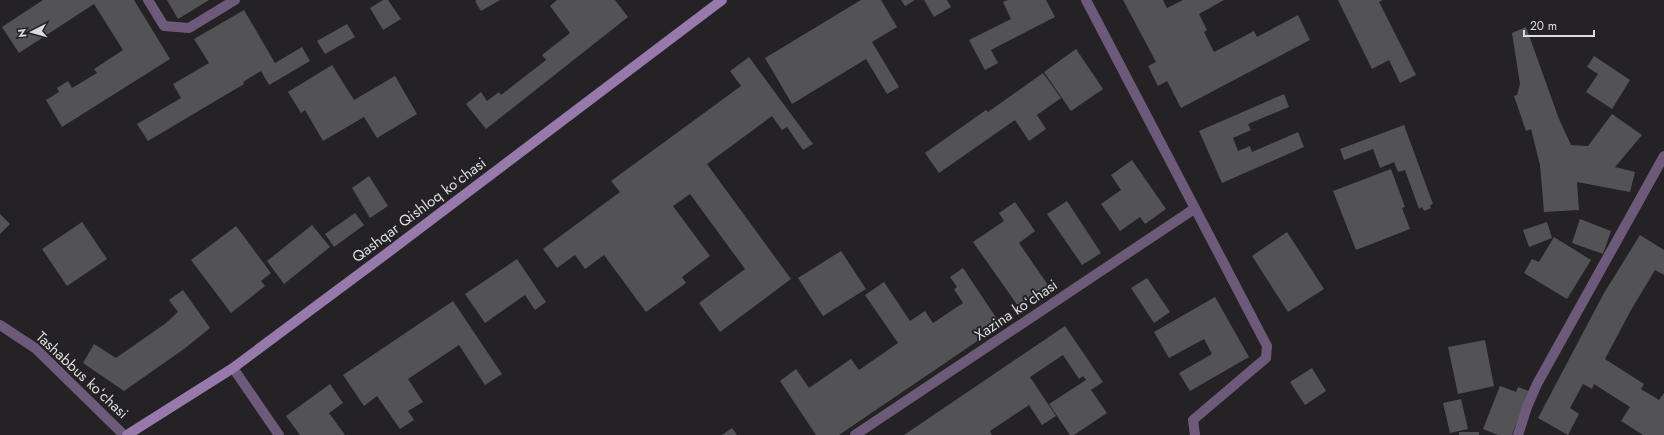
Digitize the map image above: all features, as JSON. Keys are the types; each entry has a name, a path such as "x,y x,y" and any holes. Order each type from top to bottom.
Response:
{"main road":[{"name":"Qashqar Qishloq koʻchasi","path":"127,435 233,368 722,0"}],"street":[{"path":"148,0 164,26 189,28 235,0"},
{"path":"1086,0 1267,346 1266,358 1193,420 1196,435"},
{"path":"1518,435 1527,407 1537,384 1664,156"},
{"name":"Xazina koʻchasi","path":"855,435 1194,209"},
{"name":"Tashabbus koʻchasi","path":"0,325 35,348 124,435"},
{"path":"233,368 279,435"}],"building":[{"path":"43,0 134,0 170,59 62,127 46,100 59,92 57,88 68,81 72,88 97,73 94,69 123,50 94,4 19,53 2,27"},
{"path":"167,0 209,0 178,19"},
{"path":"383,0 388,0 401,19 383,30 370,8"},
{"path":"500,0 481,11 475,1"},
{"path":"557,0 615,0 628,17 486,129 466,104 481,92 487,101 499,92 501,95 546,60 542,55 570,33 550,6"},
{"path":"861,0 881,0 897,27 872,42 899,87 887,94 866,59 792,104 765,58"},
{"path":"901,0 915,0 905,6"},
{"path":"924,0 947,0 951,7 934,17"},
{"path":"1008,0 1046,0 1055,17 991,50 998,63 985,70 969,40 1011,19 1003,2"},
{"path":"1123,0 1163,0 1167,8 1183,0 1224,0 1199,14 1207,30 1204,32 1214,52 1254,31 1257,37 1298,15 1310,40 1181,108 1167,81 1158,86 1148,66 1156,62"},
{"path":"1338,0 1383,0 1379,2 1416,75 1400,83 1389,60 1372,69"},
{"path":"244,10 275,63 302,47 310,61 269,85 261,71 243,82 244,84 148,141 137,124 181,98 173,84 209,63 194,39"},
{"path":"347,24 355,37 325,54 317,41"},
{"path":"1526,27 1559,119 1571,145 1588,146 1612,114 1642,135 1615,167 1635,172 1630,192 1577,182 1579,210 1544,212 1540,165 1531,129 1526,131 1514,96 1517,95 1520,84 1512,33"},
{"path":"1076,49 1103,89 1071,111 1044,72"},
{"path":"1594,56 1630,80 1612,109 1586,92 1598,74 1587,67"},
{"path":"749,57 813,144 803,150 787,127 782,130 772,116 707,164 791,279 720,332 699,303 745,269 690,194 673,206 710,256 682,277 686,283 646,312 604,255 585,269 575,255 557,268 543,249 620,192 611,181 741,86 730,71"},
{"path":"332,65 354,100 395,76 417,114 377,138 364,117 323,141 305,110 301,113 288,92"},
{"path":"1043,73 1061,98 1037,115 1046,129 1029,141 1015,120 939,173 925,153 986,110 988,112"},
{"path":"1284,94 1289,107 1248,124 1251,130 1233,138 1238,151 1250,146 1252,152 1298,132 1304,147 1222,183 1199,131"},
{"path":"1404,125 1433,204 1430,205 1431,208 1424,211 1422,207 1419,209 1405,170 1398,172 1394,162 1380,168 1373,149 1344,160 1340,149"},
{"path":"1132,160 1166,209 1145,224 1140,217 1120,231 1101,204 1121,190 1111,175"},
{"path":"1391,169 1405,207 1402,208 1410,229 1356,250 1333,191"},
{"path":"369,176 388,206 370,218 352,188"},
{"path":"1067,201 1101,253 1082,265 1047,214"},
{"path":"1015,202 1035,231 1019,243 1048,285 1018,306 973,242 1004,221 999,213"},
{"path":"355,213 364,225 334,247 325,234"},
{"path":"0,214 10,224 0,234"},
{"path":"1580,219 1611,231 1603,254 1572,243"},
{"path":"82,222 107,259 67,286 42,249"},
{"path":"1547,222 1552,238 1529,247 1523,230"},
{"path":"312,225 330,247 284,284 267,261"},
{"path":"236,226 271,273 261,281 265,286 231,313 191,260"},
{"path":"1287,232 1324,289 1288,312 1252,256"},
{"path":"1640,235 1664,250 1664,275 1655,270 1631,310 1605,359 1644,384 1641,389 1659,400 1664,393 1664,435 1643,435 1621,421 1630,407 1594,384 1592,389 1583,384 1570,408 1579,414 1568,435 1538,418 1604,293"},
{"path":"1554,237 1591,260 1567,299 1524,273 1532,259 1539,262"},
{"path":"841,251 866,289 823,316 798,278"},
{"path":"517,259 546,302 535,310 525,295 485,323 465,294"},
{"path":"963,268 1001,325 839,435 816,435 780,381 796,369 809,388 851,359 859,370 898,343 865,295 884,282 910,321 925,311 933,323 963,303 954,289 957,287 950,277"},
{"path":"1147,278 1170,312 1154,323 1131,288"},
{"path":"183,290 210,328 184,349 124,391 83,363 94,344 116,358 166,323 178,312 169,300"},
{"path":"1215,297 1249,357 1190,391 1179,373 1212,354 1204,339 1169,358 1154,332"},
{"path":"453,301 502,374 485,385 459,345 408,379 423,402 408,411 414,420 400,429 377,396 364,406 343,375"},
{"path":"1065,326 1103,382 1091,390 1107,413 1074,435 1070,435 1049,404 1086,380 1083,376 1079,379 1063,355 1030,377 1056,416 1042,425 1029,405 990,431 992,435 904,435"},
{"path":"1485,340 1494,386 1458,394 1448,347"},
{"path":"1312,368 1326,391 1305,405 1290,382"},
{"path":"330,384 343,403 329,413 345,435 300,435 286,416"},
{"path":"1500,386 1516,392 1518,387 1529,391 1512,435 1498,435 1483,429"},
{"path":"1461,399 1468,429 1450,433 1443,403"},
{"path":"732,428 737,435 722,435"},
{"path":"1459,432 1479,432 1479,435 1459,435"}]}
